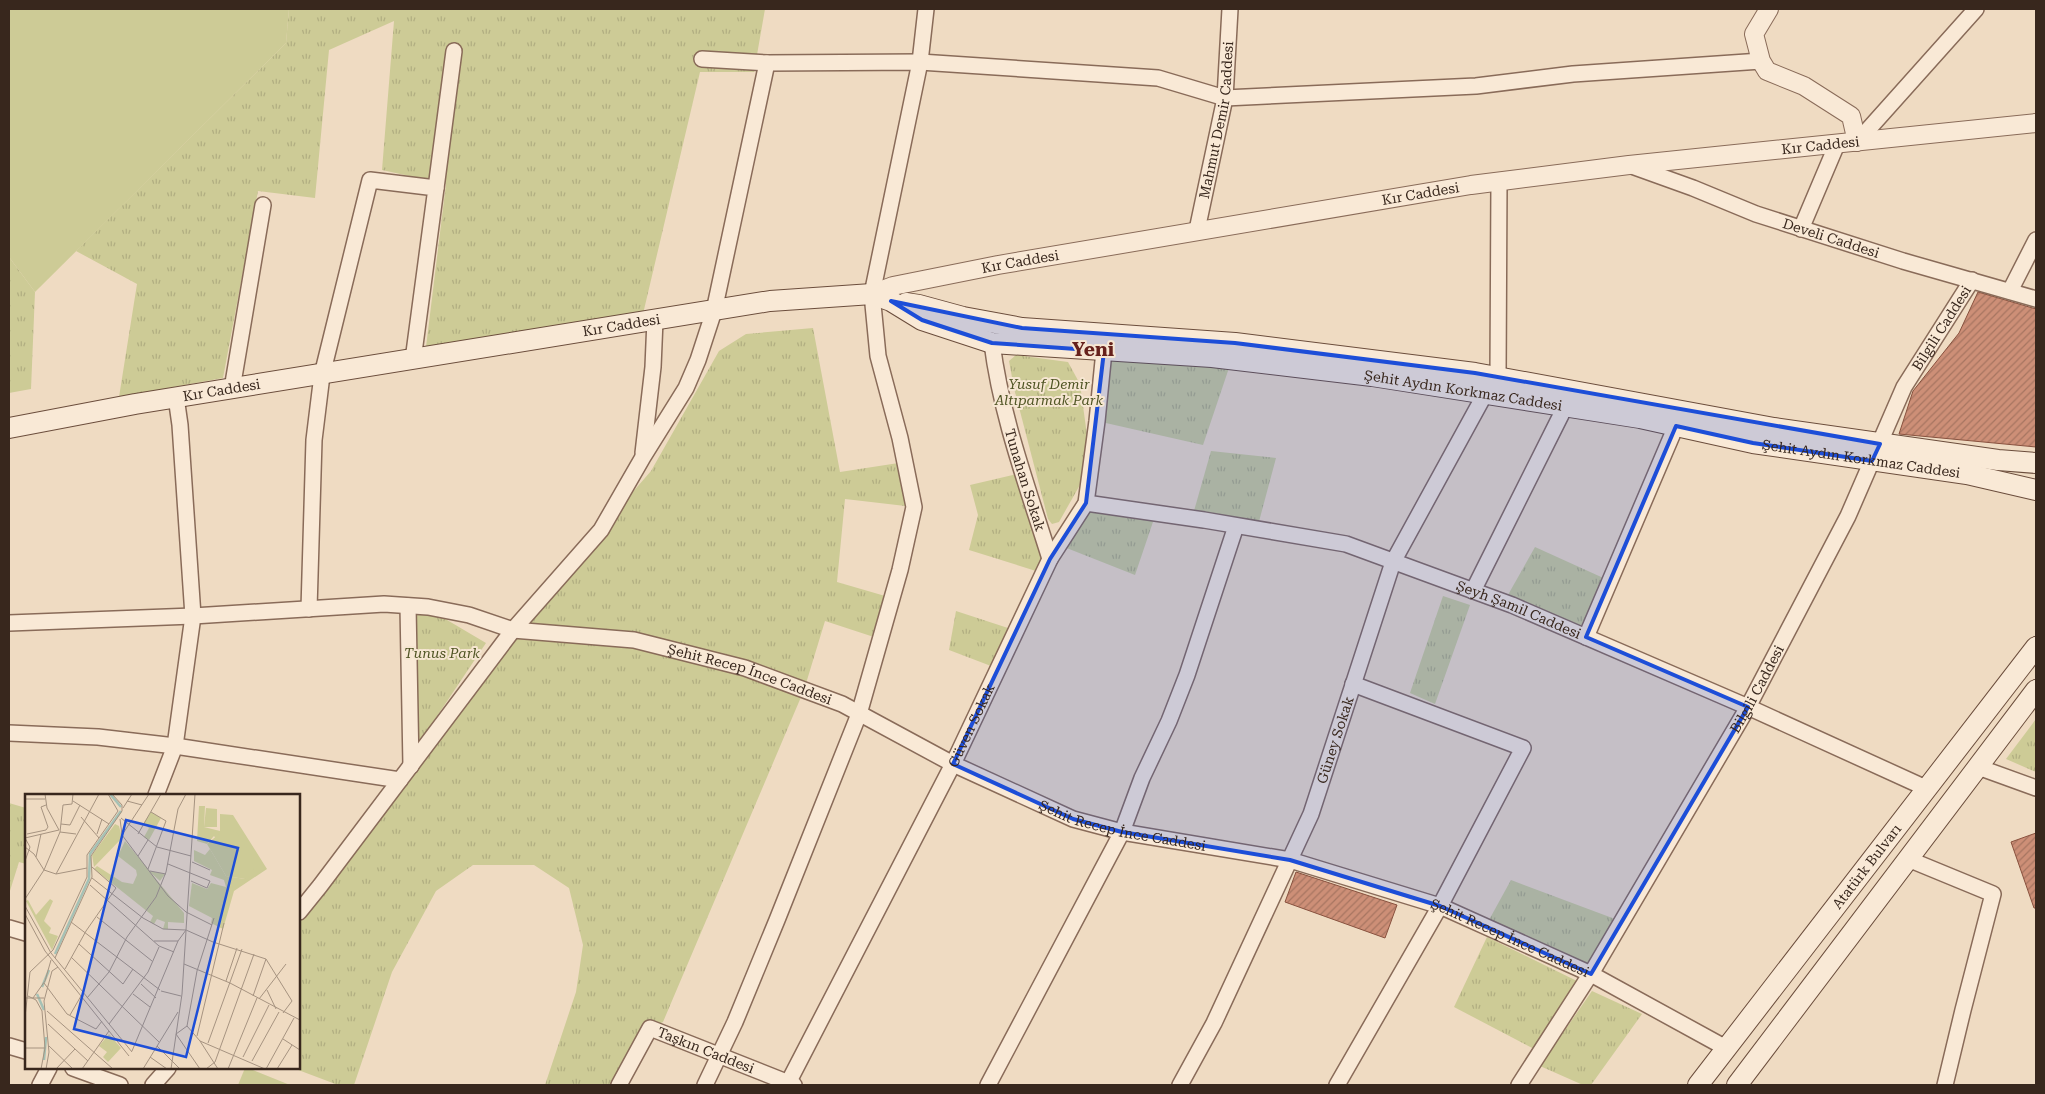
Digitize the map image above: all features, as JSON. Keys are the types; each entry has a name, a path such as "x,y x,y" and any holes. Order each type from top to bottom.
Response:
{"main road":[{"name":"Şehit Aydın Korkmaz Caddesi","path":"872,294 891,301 922,320 992,343 1212,357 1372,376 1640,418 1753,443 2036,463"},
{"name":"Kır Caddesi","path":"9,428 176,398 770,301 872,294"},
{"name":"Şehit Aydın Korkmaz Caddesi","path":"891,301 919,305 963,317 1022,328 1243,344 1498,376 1774,428 2036,490"},
{"name":"Atatürk Bulvarı","path":"1698,1085 2036,647"},
{"name":"Atatürk Bulvarı","path":"1736,1085 2036,690"}],"street":[{"path":"705,1085 777,920 859,714 900,570 914,507 900,438 878,356 872,294 920,62 926,9"},
{"name":"Mahmut Demir Caddesi","path":"1197,230 1225,98 1230,9"},
{"path":"1769,9 1754,34 1761,61 1767,71 1804,86 1851,116 1857,142"},
{"path":"1857,142 1976,9"},
{"path":"413,360 454,51"},
{"path":"702,59 767,63 920,62 1158,78 1225,98 1476,86 1573,74 1761,61"},
{"path":"300,907 411,766 513,630 601,530 643,456 686,388 698,360 714,310 767,63"},
{"name":"Kır Caddesi","path":"872,294 893,286 998,265 1197,230 1499,181 2036,123"},
{"path":"1801,229 1837,144"},
{"name":"Develi Caddesi","path":"1630,166 1801,229 2036,299"},
{"path":"309,609 314,440 322,375 370,180 436,188"},
{"path":"1498,376 1499,181"},
{"path":"232,389 263,205"},
{"path":"2010,291 2036,240"},
{"name":"Bilgili Caddesi","path":"1520,1085 1591,974 1748,707 1848,516 1904,387 1972,280"},
{"path":"643,456 653,367 655,320"},
{"name":"Tunahan Sokak","path":"992,343 996,374 1050,559"},
{"name":"Güven Sokak","path":"790,1085 953,764 1050,559 1086,503 1104,351"},
{"name":"Güney Sokak","path":"1180,1085 1214,1023 1311,814 1393,562 1485,394"},
{"path":"156,794 175,746 194,616 180,425 176,398"},
{"path":"1473,591 1565,406"},
{"path":"1586,637 1676,426"},
{"name":"Şeyh Şamil Caddesi","path":"1086,503 1346,544 1473,591 1586,637 1748,707 1928,789"},
{"path":"988,1085 1122,832 1142,778 1169,721 1187,674 1236,526"},
{"name":"Şehit Recep İnce Caddesi","path":"9,623 194,616 384,604 428,607 469,615 513,630 634,640 744,668 842,704 953,764 1073,819 1122,832 1290,860 1440,906 1591,974 1726,1048"},
{"path":"408,606 411,766"},
{"path":"1337,1085 1440,906 1523,748 1353,684"},
{"path":"9,733 98,737 175,746 400,780"},
{"path":"1978,767 2036,788"},
{"path":"1908,859 1994,894 1962,1010 1946,1085"},
{"path":"9,928 25,933"},
{"name":"Taşkın Caddesi","path":"619,1085 650,1028 790,1085"},
{"path":"9,1046 25,1052"},
{"path":"40,1085 48,1069"},
{"path":"76,1069 120,1085"},
{"path":"153,1085 167,1069"}],"highlighted area":[{"path":"891,301 1022,328 1235,343 1475,373 1880,444 1872,461 1753,443 1676,426 1586,637 1748,707 1591,974 1440,906 1290,860 1122,832 1073,819 953,764 1050,559 1086,503 1104,351 992,343 922,320"}],"green space":[{"path":"9,9 289,9 286,43 35,292 9,257"},
{"path":"289,9 765,9 754,72 700,72 643,314 426,347 446,184 382,170 394,21 329,50 315,198 258,191 223,378 119,397 137,284 76,251 286,43"},
{"path":"9,257 35,292 31,389 9,393"},
{"path":"813,328 840,472 905,462 914,507 845,499 837,582 892,598 880,639 825,621 804,690 663,1022 650,1028 620,1085 545,1085 576,992 583,945 569,888 534,865 473,865 436,891 392,972 354,1085 338,1085 296,1069 300,1069 300,911 513,630 651,471 719,351 746,334"},
{"path":"1104,351 1232,359 1203,445 1097,421"},
{"name":"Yusuf Demir Altıparmak Park","path":"1016,355 1068,362 1080,384 1087,435 1081,483 1059,522 1052,524 1048,519 1014,388 1009,361"},
{"path":"1211,451 1276,458 1257,529 1192,518"},
{"path":"1017,474 1044,558 1036,571 969,550 978,515 970,485"},
{"path":"1086,503 1156,513 1135,575 1059,545"},
{"path":"1535,547 1610,581 1586,637 1504,602"},
{"path":"1443,596 1470,605 1435,704 1410,693"},
{"name":"Tunus Park","path":"410,611 442,617 486,643 413,752"},
{"path":"956,611 1008,628 991,666 949,650"},
{"path":"2036,719 2036,772 2006,759"},
{"path":"9,803 25,808 25,864 19,862 9,894"},
{"path":"1511,880 1615,919 1587,965 1489,920"},
{"path":"1487,937 1579,982 1536,1050 1454,1007"},
{"path":"1592,991 1642,1014 1591,1085 1583,1085 1540,1066"},
{"path":"245,1069 250,1069 290,1085 238,1085"}],"building":[{"path":"1978,292 2036,309 2036,447 1899,434 1913,391 1959,333"},
{"path":"2036,833 2036,908 2034,908 2011,842"},
{"path":"1296,872 1397,905 1385,938 1285,902"}],"district":[{"name":"Yeni","path":"1093,349"}]}
